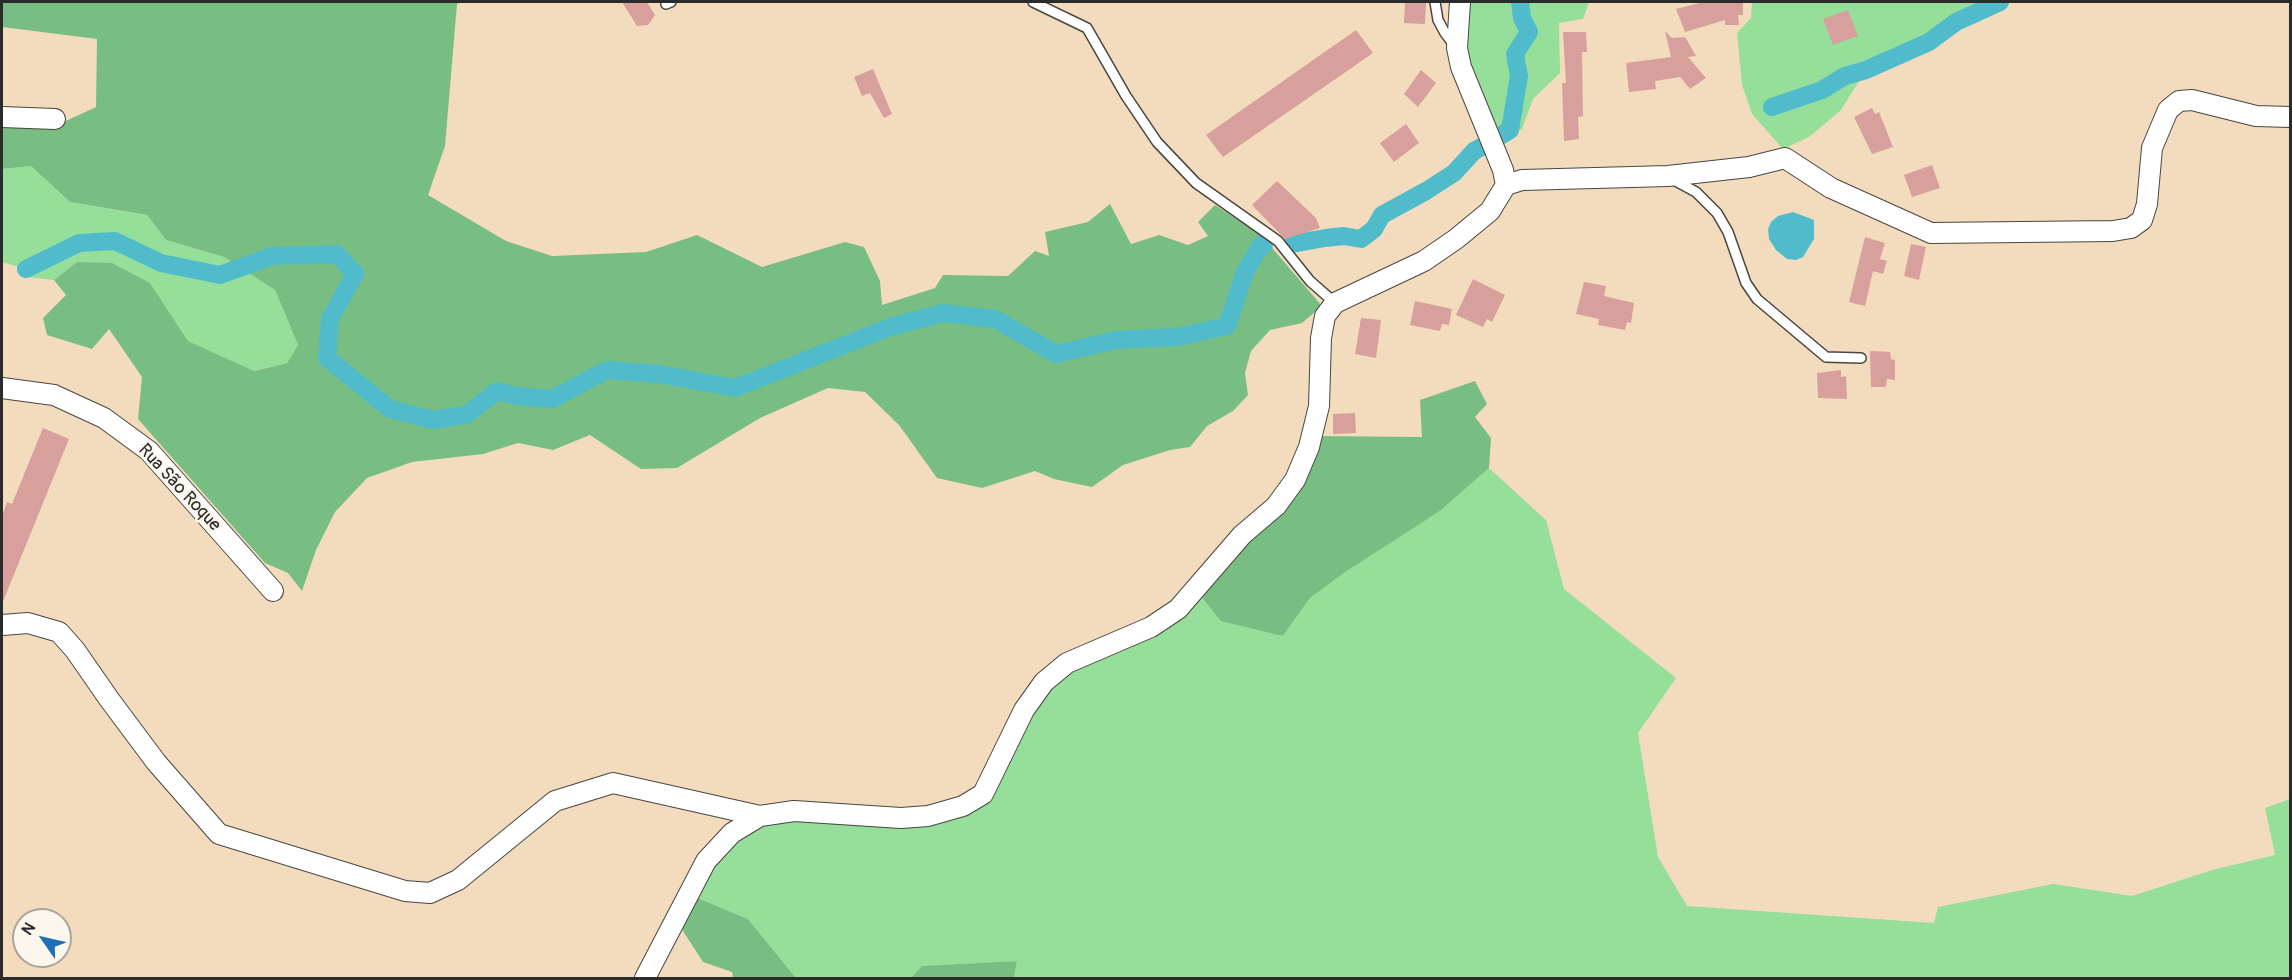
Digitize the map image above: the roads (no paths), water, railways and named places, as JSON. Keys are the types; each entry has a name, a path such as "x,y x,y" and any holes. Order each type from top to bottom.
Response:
{"street":[{"path":"1460,2 1457,48 1461,67 1503,170 1506,185"},
{"path":"2,626 28,623 59,632 75,650 156,762 219,834 405,891 430,893 458,880 555,801 613,783 760,816 794,811 901,818 928,816 963,806 983,794 1024,710 1044,682 1067,663 1151,627 1178,609 1242,535 1275,506 1295,480 1309,447 1319,406 1321,338 1325,316 1335,303 1424,261 1448,245 1490,211 1506,185 1522,180 1668,176 1749,167 1785,158 1831,188 1931,233 2113,231 2131,228 2142,220 2147,204 2152,148 2168,110 2179,101 2192,100 2256,116 2290,117"},
{"path":"2,117 55,119"},
{"name":"Rua São Roque","path":"2,388 54,395 104,418 149,451 273,591"},
{"path":"645,978 706,861 732,833 760,816"}],"lane":[{"path":"1033,2 1087,28 1126,96 1157,142 1196,183 1278,241 1310,281 1335,303"},
{"path":"1435,2 1438,20 1457,48"},
{"path":"1668,176 1696,192 1717,213 1728,232 1746,283 1757,299 1826,357 1861,358"}],"water":[{"path":"1793,212 1814,220 1814,239 1803,257 1796,260 1787,259 1776,250 1769,239 1768,229 1771,222 1778,216"}],"waterway":[{"path":"1495,139 1510,130 1519,76 1515,54 1529,32 1522,18 1520,2"},
{"path":"1772,107 1822,90 1845,76 1866,70 1929,42 1956,22 2000,2"},
{"path":"1292,244 1344,236 1361,239 1374,229 1382,215 1454,173 1474,151 1487,144"},
{"path":"26,269 79,243 115,241 161,263 220,275 272,256 337,254 355,274 330,319 327,358 390,409 433,420 466,415 497,391 517,396 552,399 607,370 659,374 735,388 890,327 943,313 995,319 1056,354 1116,340 1177,337 1227,326 1245,272 1261,245 1264,245"}]}
